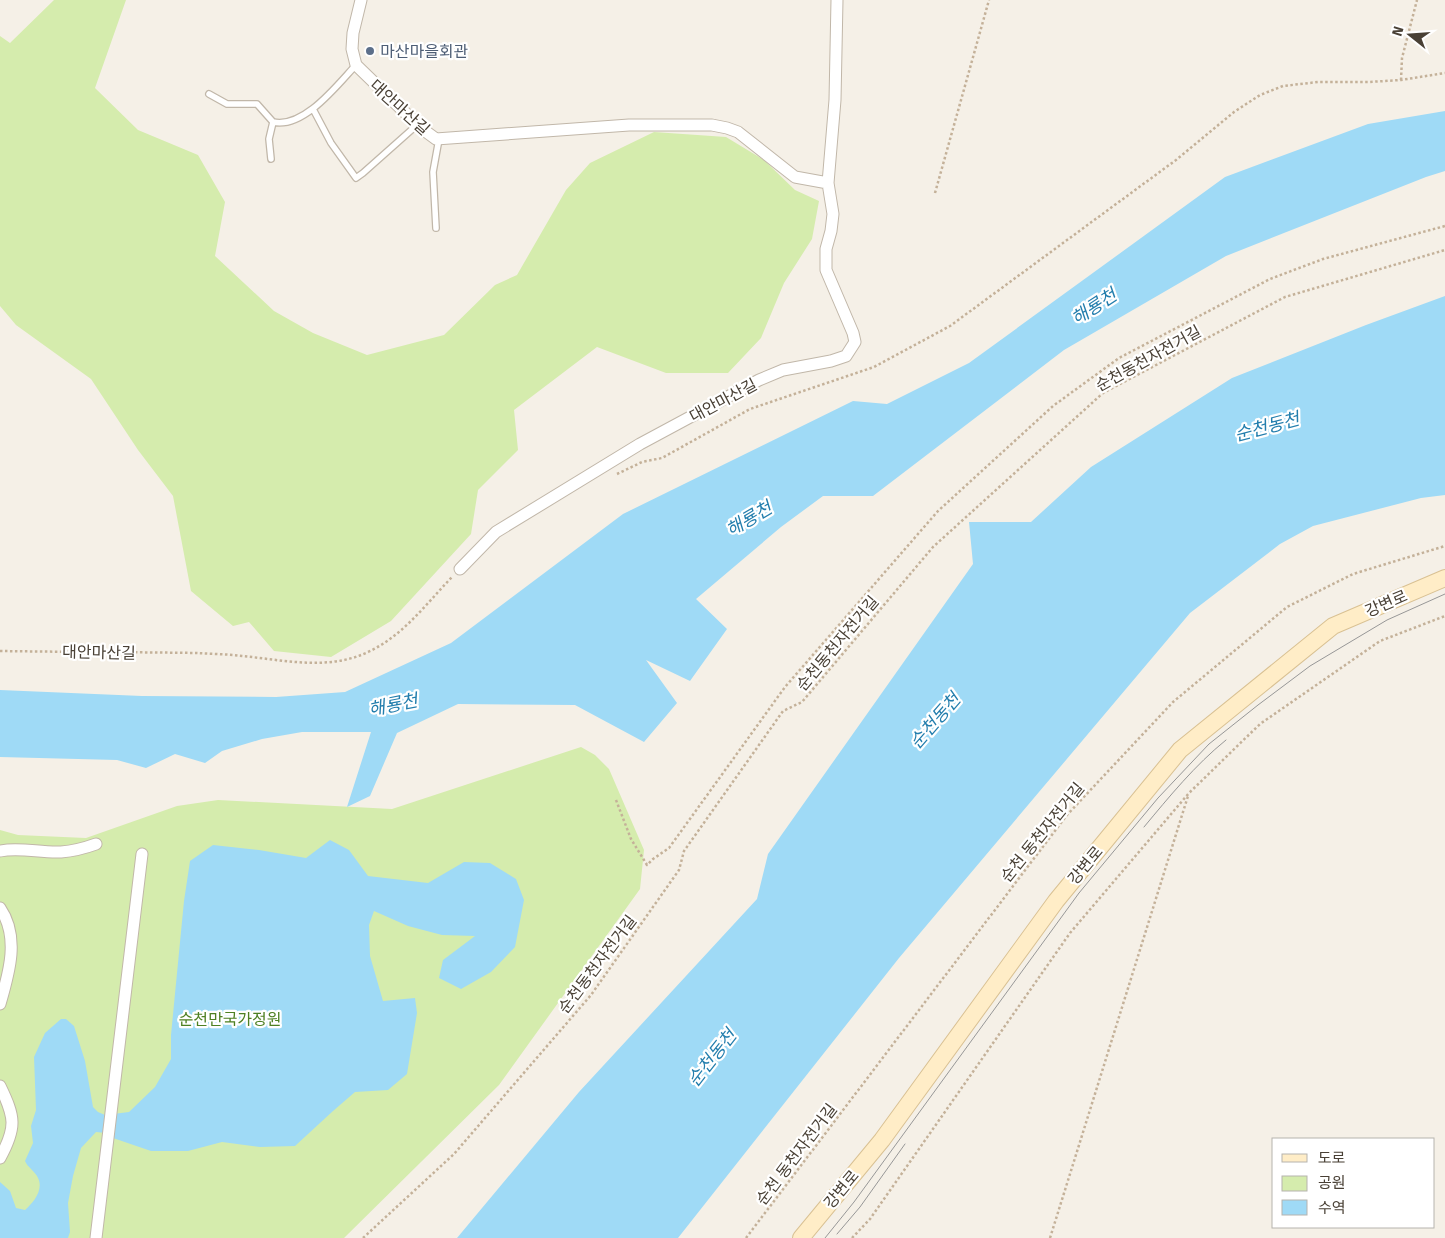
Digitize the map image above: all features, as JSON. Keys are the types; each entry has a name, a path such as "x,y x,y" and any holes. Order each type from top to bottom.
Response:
{"street":[{"name":"대안마산길","path":"361,0 353,33 352,49 356,65 418,125 436,139 629,125 712,125 738,132 795,176 828,183"},
{"name":"대안마산길","path":"460,570 496,532 640,444 759,380 783,370 831,361 846,356 855,342 853,333 826,270 825,259 833,214 828,183 835,100 837,0"},
{"name":"강변로","path":"801,1238 882,1140 1056,901 1180,750 1333,626 1445,578"},
{"path":"0,851 22,849 60,852 81,849 96,844"},
{"path":"96,1238 142,854"},
{"path":"0,908 9,925 12,948 8,978 0,1004"},
{"path":"0,974 8,955 11,941"},
{"path":"0,1086 13,1119 12,1131 0,1158"}],"lane":[{"path":"274,122 288,121 313,110 356,65"},
{"path":"208,94 227,104 258,104 274,122"},
{"path":"313,110 331,143 356,178 418,125"},
{"path":"272,159 269,139 274,122"},
{"path":"436,228 433,172 439,139"}],"path":[{"path":"936,193 989,0"},
{"path":"1401,80 1402,58 1417,0"},
{"path":"610,477 642,462 662,458 750,409 874,367 950,326 1168,166 1234,112 1260,96 1283,86 1318,82 1401,80 1445,73"},
{"path":"616,800 631,839 647,865 669,848 785,687 938,512 1053,406 1118,358 1270,279 1323,259 1445,226"},
{"name":"순천동천자전거길","path":"363,1238 454,1154 591,995 679,870 684,851 784,711 802,702 940,540 1103,393 1285,297 1445,250"},
{"name":"순천 동천자전거길","path":"746,1238 1067,814 1173,702 1287,607 1353,574 1445,546"},
{"name":"대안마산길","path":"0,651 197,653 240,655 304,664 336,662 352,659 381,645 401,631 460,570"},
{"path":"852,1238 870,1220 1070,934 1189,793 1260,724 1380,641 1445,616"},
{"path":"1050,1238 1189,793"}],"green space":[{"path":"54,0 126,0 95,88 138,130 198,155 225,202 215,256 274,311 313,333 367,355 444,335 495,285 517,275 566,190 590,163 654,132 726,137 764,160 795,190 819,201 812,239 784,283 761,338 728,373 666,373 597,347 514,410 518,450 478,490 471,534 391,621 331,657 274,651 249,622 233,626 191,591 173,496 138,450 91,379 16,325 0,306 0,36 10,43"},
{"name":"순천만국가정원","path":"581,747 595,755 609,769 644,850 640,889 499,1085 344,1238 0,1238 0,830 18,835 86,838 177,806 218,800 392,809"}],"water":[{"name":"해룡천","path":"1445,111 1445,171 1226,256 1064,350 873,496 823,496 781,527 696,599 727,629 690,681 646,660 677,703 644,742 575,705 458,704 397,733 370,796 347,807 371,732 302,732 262,739 222,751 205,763 175,754 146,768 117,760 0,757 0,690 142,696 276,697 345,692 451,643 623,514 853,401 887,404 969,363 1225,177 1368,124"},
{"name":"순천동천","path":"1445,296 1445,495 1421,498 1313,526 1280,544 1190,613 899,958 678,1238 457,1238 579,1092 757,899 768,854 973,564 969,522 1031,522 1091,467 1232,378"},
{"path":"330,840 349,850 368,876 428,883 464,862 490,863 516,879 524,900 515,947 491,972 461,989 439,978 443,960 475,936 442,935 408,926 374,911 369,925 370,956 383,1001 415,998 417,1013 407,1074 388,1090 355,1092 295,1146 260,1147 222,1142 188,1151 151,1151 113,1138 106,1133 96,1132 81,1148 73,1176 68,1203 70,1232 68,1238 0,1238 0,1182 10,1191 16,1208 25,1210 39,1192 40,1187 37,1176 25,1161 33,1143 31,1126 36,1110 34,1057 45,1033 61,1019 66,1019 74,1026 85,1061 93,1107 105,1115 129,1112 155,1087 171,1059 171,1035 184,901 190,861 213,845 306,858"}],"tram line":[{"path":"825,1238 854,1202 1079,893 1158,798 1209,744 1310,666 1387,620 1445,594"},
{"path":"1144,827 1193,771 1226,740"},
{"path":"837,1234 860,1207 905,1144"}],"place":[{"name":"마산마을회관","path":"370,51"}]}
